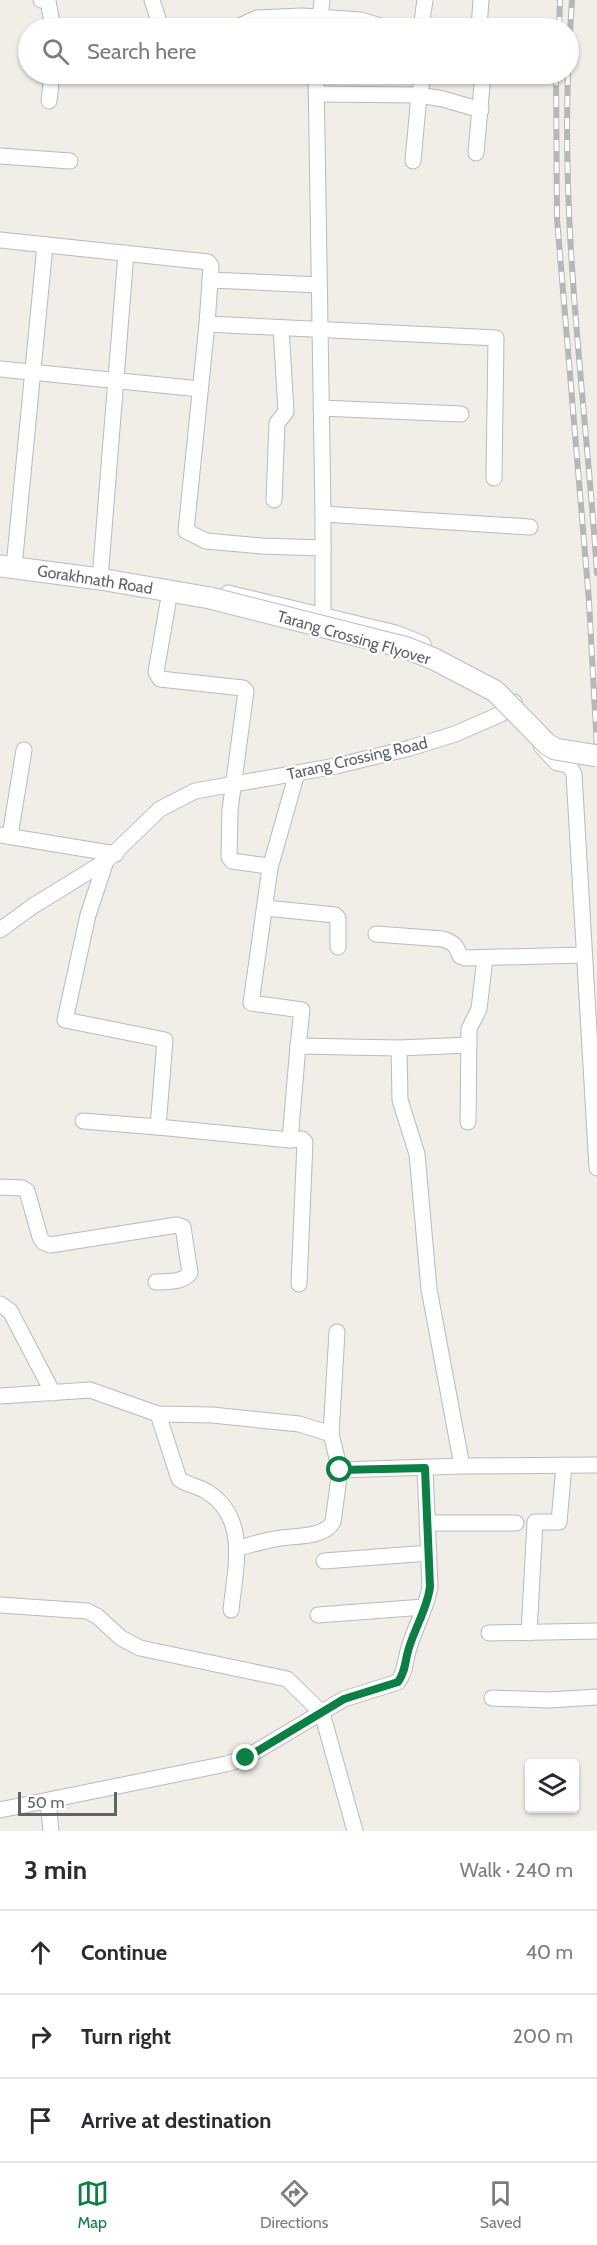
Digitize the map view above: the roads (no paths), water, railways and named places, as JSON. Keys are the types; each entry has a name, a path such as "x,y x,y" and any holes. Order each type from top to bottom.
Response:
{"main road":[{"name":"Gorakhnath Road","path":"7,567 190,594"},
{"name":"Tarang Crossing Flyover","path":"190,594 407,648 434,659 495,691 540,739 555,749 597,756"}],"street":[{"path":"40,0 50,0 52,18"},
{"path":"152,0 158,18"},
{"path":"320,18 322,0"},
{"path":"422,18 425,0"},
{"path":"479,18 481,0"},
{"path":"257,18 302,16 307,18"},
{"path":"49,101 51,84"},
{"path":"316,84 323,615"},
{"path":"413,161 422,84"},
{"path":"477,153 482,84"},
{"path":"316,94 419,95 481,110"},
{"path":"0,156 70,161"},
{"path":"0,240 208,262 211,266 207,324 186,531 206,541 323,548"},
{"path":"7,567 33,372 45,244"},
{"path":"100,579 126,253"},
{"path":"210,280 320,285"},
{"path":"207,324 496,338 494,478"},
{"path":"274,500 277,423 286,412 281,328"},
{"path":"0,369 200,389"},
{"path":"321,408 461,414"},
{"path":"323,514 530,527"},
{"path":"270,868 230,860 230,810 246,691 243,688 160,679 157,676 156,672 190,594 210,589 396,633 435,648 492,683 514,701 544,751 556,763 572,768 574,774 597,1168"},
{"name":"Tarang Crossing Road","path":"111,857 160,809 195,791 378,756 455,734 501,714 514,701"},
{"path":"24,750 5,836 111,857"},
{"path":"290,1140 302,1010 251,1003 270,868 297,772"},
{"path":"0,930 33,906 111,857"},
{"path":"111,857 88,915 64,1017 68,1021 165,1040 158,1127"},
{"path":"266,908 335,915 338,918 338,947"},
{"path":"376,934 443,939 453,942 462,957 584,955"},
{"path":"468,1122 469,1029 479,1009 485,958"},
{"path":"298,1046 399,1048 469,1045"},
{"path":"399,1048 400,1100 417,1154 429,1289 462,1466"},
{"path":"83,1121 290,1140 302,1139 305,1143 299,1284"},
{"path":"0,1187 22,1188 27,1191 39,1237 50,1245 177,1225 183,1227 190,1273 180,1280 156,1282"},
{"path":"0,1304 10,1311 53,1393"},
{"path":"238,1548 276,1539 315,1534 329,1529 336,1511 340,1470 331,1434 337,1332"},
{"path":"0,1396 98,1392 141,1409 159,1413 213,1415 299,1424 331,1434"},
{"path":"159,1413 176,1475 183,1483 200,1488 218,1500 237,1534 238,1548 231,1610"},
{"path":"529,1632 535,1522 559,1522 564,1465"},
{"path":"340,1470 597,1465"},
{"path":"0,1810 48,1802 246,1758 352,1695 398,1682 402,1677 410,1643 430,1587 425,1468"},
{"path":"427,1523 516,1523"},
{"path":"324,1561 429,1552"},
{"path":"0,1605 87,1611 97,1616 121,1638 140,1648 287,1679 322,1713 355,1831"},
{"path":"318,1615 424,1607"},
{"path":"489,1633 597,1631"},
{"path":"492,1698 549,1700 597,1697"},
{"path":"48,1802 51,1831"}],"railway":[{"path":"559,18 560,0"},
{"path":"571,18 572,0"},
{"path":"556,84 557,219 589,601 597,748"},
{"path":"568,84 568,199 597,573"}]}
